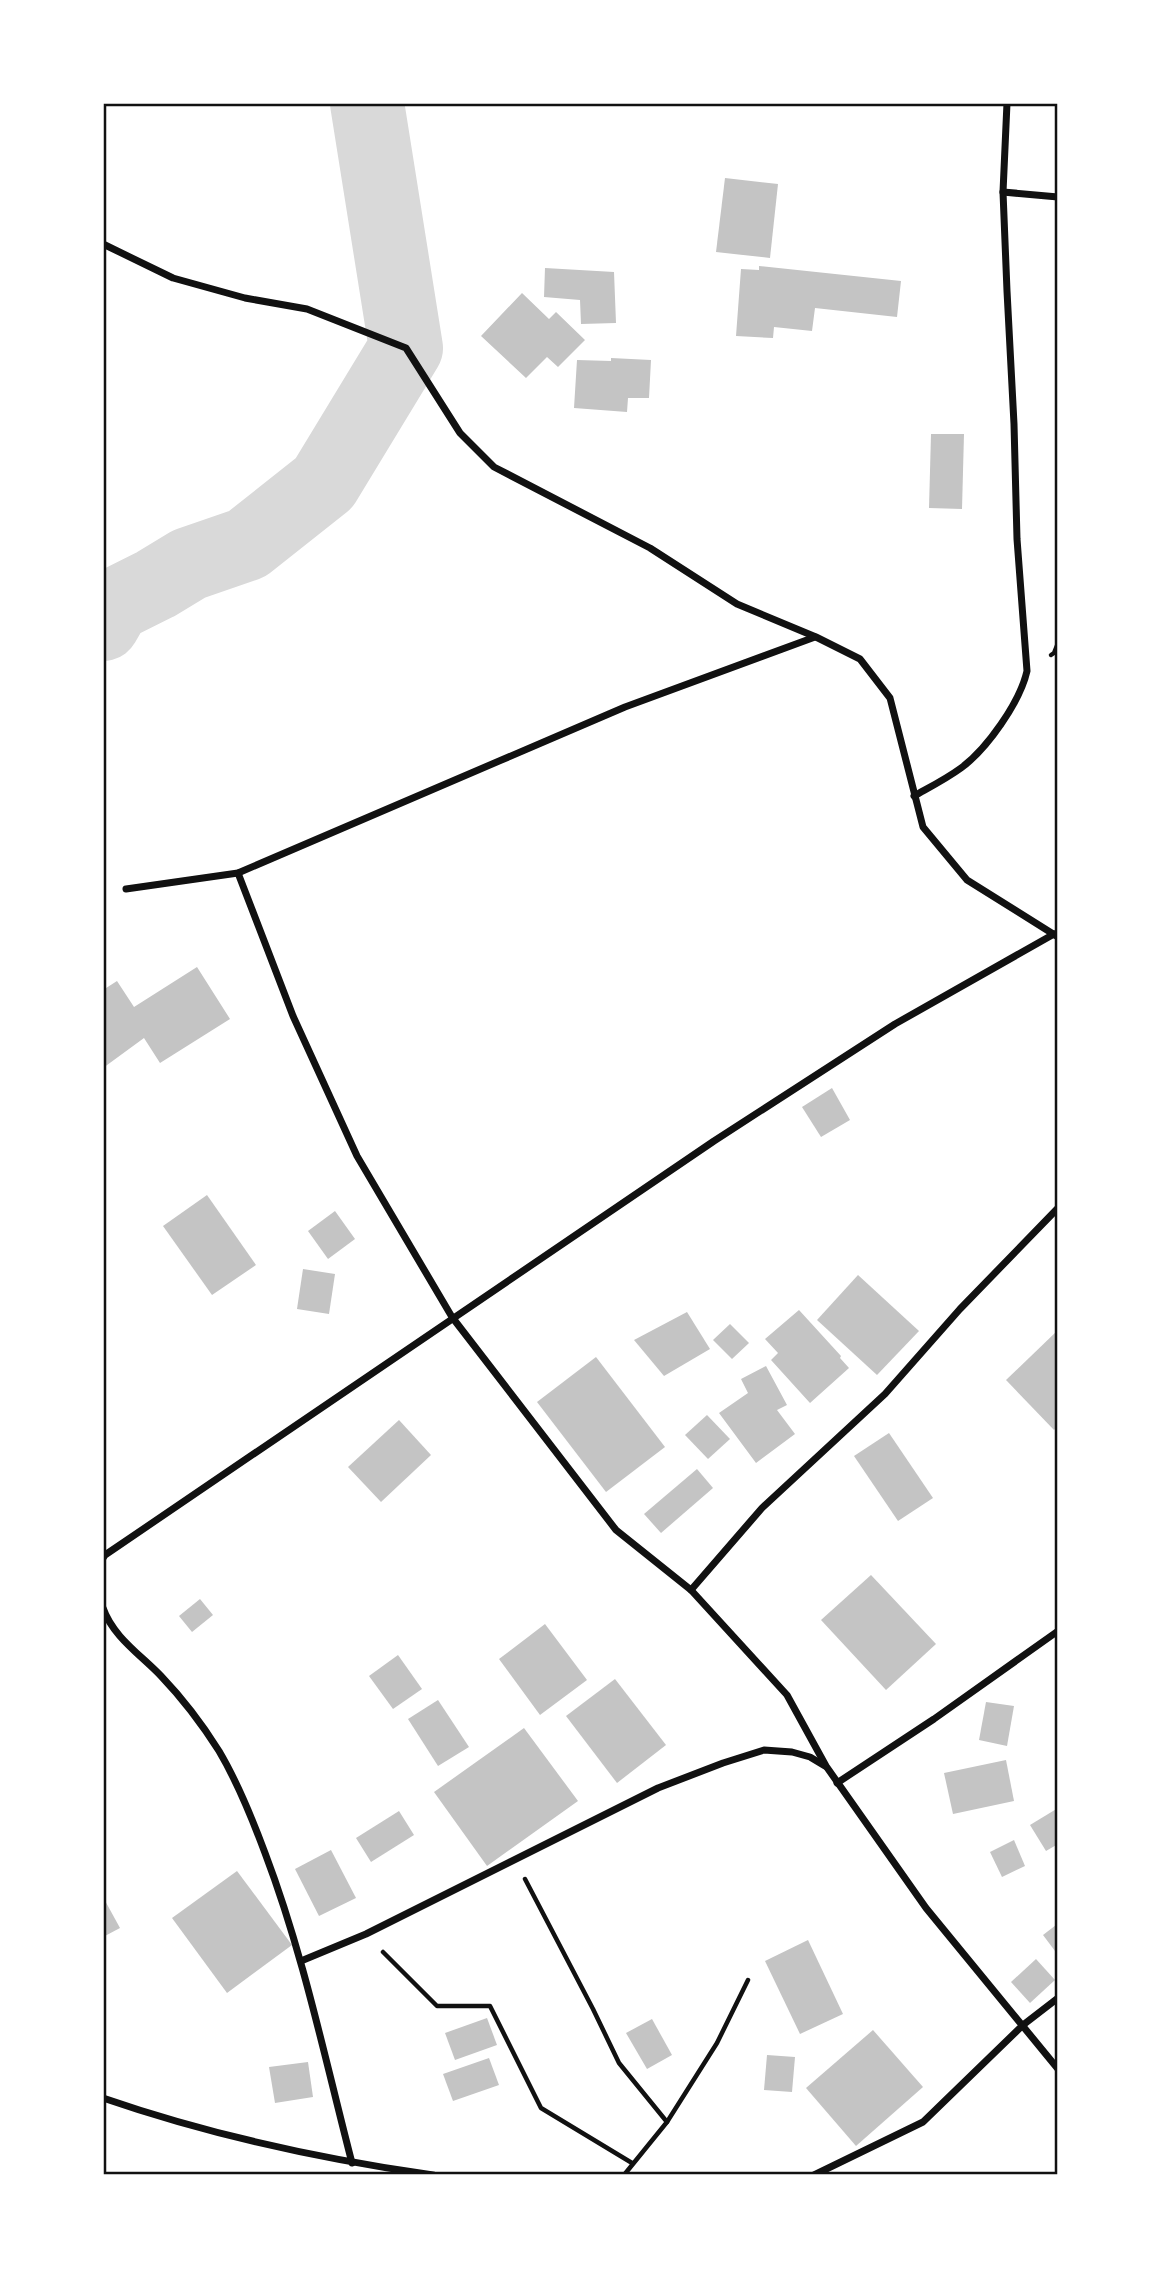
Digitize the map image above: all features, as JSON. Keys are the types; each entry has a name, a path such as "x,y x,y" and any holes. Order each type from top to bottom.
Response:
{"street":[{"path":"915,796 963,767 1000,726 1023,690 1027,671 1017,539 1003,192 1007,103"},
{"path":"1003,192 1058,197"},
{"path":"103,244 173,278 245,298 307,309 406,348 460,433 494,467 650,548 737,604 816,637 860,659 890,698 923,827 967,880 1056,935 895,1024 715,1141 452,1317 103,1558"},
{"path":"126,889 239,873 625,707 816,637"},
{"path":"239,873 293,1016 357,1156 452,1317 616,1530 691,1590 787,1695 837,1783 926,1908 1058,2069"},
{"path":"691,1590 762,1508 885,1394 960,1309 1058,1208"},
{"path":"103,1608 130,1648 185,1702 219,1752 248,1809 277,1885 301,1961 352,2164"},
{"path":"837,1783 934,1719 1058,1631"},
{"path":"301,1961 366,1934 658,1788 764,1751 792,1752 810,1757 826,1766"},
{"path":"814,2175 923,2122 1023,2025 1058,1998"},
{"path":"103,2098 215,2132 352,2164 433,2175"}],"path":[{"path":"515,1860 619,2063 667,2122"},
{"path":"366,1934 437,2006 491,2006 541,2108 632,2163"},
{"path":"624,2175 667,2122 717,2043 748,1980"}],"building":[{"path":"725,178 778,184 770,258 716,252"},
{"path":"759,266 901,281 897,317 815,308 812,331 774,327 773,338 736,336 741,269 759,270"},
{"path":"545,268 614,272 616,323 581,324 580,300 544,297"},
{"path":"522,293 549,319 556,312 585,340 558,367 547,357 526,378 481,336"},
{"path":"611,358 651,360 649,398 628,398 627,412 574,408 577,360 611,361"},
{"path":"931,434 964,434 962,509 929,508"},
{"path":"197,967 230,1019 160,1063 144,1038 103,1068 103,990 117,981 134,1007"},
{"path":"832,1088 850,1120 821,1137 802,1107"},
{"path":"207,1195 256,1265 212,1295 163,1226"},
{"path":"335,1211 355,1239 328,1259 308,1231"},
{"path":"303,1269 335,1274 329,1314 297,1309"},
{"path":"858,1275 919,1331 877,1375 817,1320"},
{"path":"799,1310 849,1368 810,1403 771,1360 778,1353 765,1339"},
{"path":"687,1312 710,1349 664,1376 634,1340"},
{"path":"730,1324 749,1343 732,1359 713,1340"},
{"path":"1058,1330 1058,1426 1054,1430 1006,1380"},
{"path":"596,1357 665,1447 606,1492 537,1402"},
{"path":"766,1366 787,1405 777,1410 795,1434 756,1463 719,1413 748,1393 741,1379"},
{"path":"707,1415 730,1439 708,1459 685,1435"},
{"path":"399,1420 431,1455 381,1502 348,1467"},
{"path":"889,1433 933,1498 898,1521 854,1456"},
{"path":"697,1469 713,1488 661,1533 644,1514"},
{"path":"871,1575 936,1644 886,1690 821,1620"},
{"path":"200,1599 213,1615 192,1632 179,1616"},
{"path":"545,1624 587,1680 540,1715 499,1659"},
{"path":"398,1655 422,1689 393,1709 369,1676"},
{"path":"615,1679 666,1745 617,1783 566,1716"},
{"path":"438,1700 469,1747 438,1766 408,1719"},
{"path":"986,1702 1014,1706 1007,1746 979,1740"},
{"path":"524,1728 578,1801 487,1866 434,1792"},
{"path":"1006,1760 1014,1801 953,1814 944,1773"},
{"path":"1058,1808 1058,1844 1046,1851 1030,1825"},
{"path":"399,1811 414,1835 371,1862 356,1838"},
{"path":"1014,1840 1025,1866 1002,1877 990,1852"},
{"path":"331,1850 356,1898 319,1916 295,1869"},
{"path":"237,1871 292,1945 227,1993 172,1918"},
{"path":"103,1897 120,1928 103,1937"},
{"path":"1056,1925 1058,1949 1055,1951 1043,1935"},
{"path":"808,1940 843,2014 800,2034 765,1961"},
{"path":"1036,1959 1055,1980 1030,2003 1011,1982"},
{"path":"487,2018 497,2045 455,2060 445,2033"},
{"path":"652,2019 672,2055 647,2069 626,2033"},
{"path":"873,2030 923,2087 856,2146 806,2088"},
{"path":"767,2055 795,2057 792,2092 764,2090"},
{"path":"489,2058 499,2085 453,2101 443,2074"},
{"path":"308,2062 313,2097 275,2103 269,2067"}],"waterway":[{"path":"103,624 114,605 189,564 247,544 324,483 406,348 367,103"}]}
